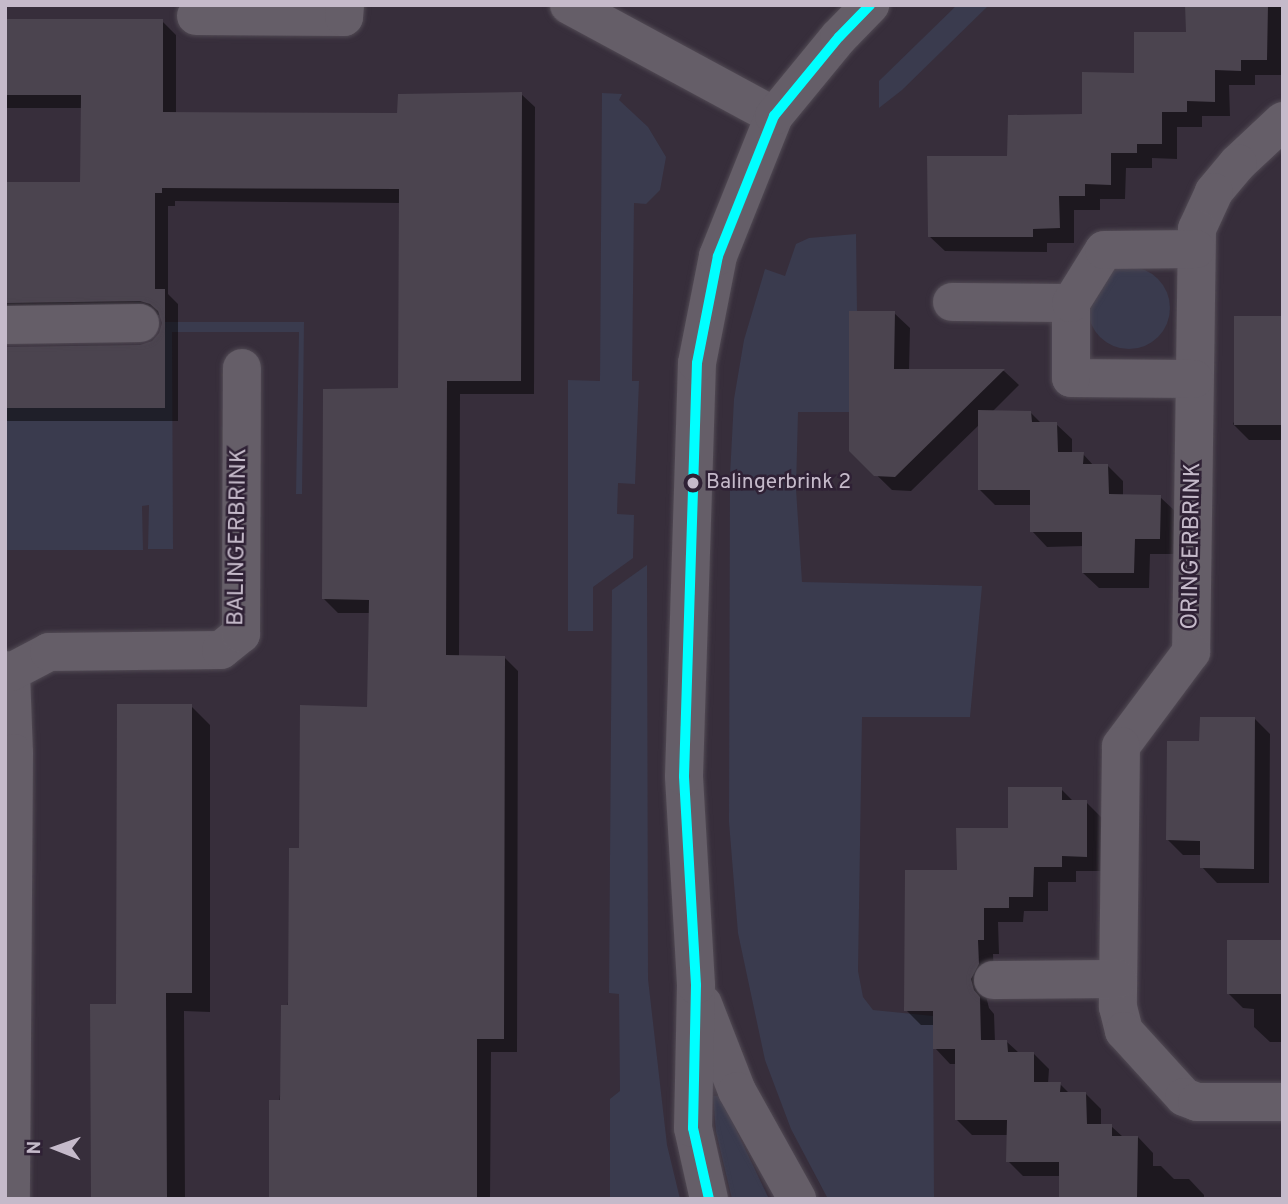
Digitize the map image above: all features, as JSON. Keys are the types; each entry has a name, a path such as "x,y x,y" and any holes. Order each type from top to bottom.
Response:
{"street":[{"path":"196,16 344,17 345,5"},
{"path":"569,5 774,117"},
{"path":"709,1199 693,1128 696,985 684,776 697,363 718,256 774,117 839,37 870,5"},
{"name":"ORINGERBRINK","path":"1283,121 1238,163 1214,192 1197,229 1191,652 1121,746 1118,979 1118,1015 1124,1031 1184,1097 1197,1102 1283,1102"},
{"path":"1194,379 1071,378 1071,303 1104,250 1196,249"},
{"path":"952,302 1071,303"},
{"path":"5,325 140,323"},
{"name":"BALINGERBRINK","path":"10,1199 14,753 8,671 49,652 221,650 241,634 242,368"},
{"path":"993,980 1118,979"},
{"path":"696,985 737,1091 797,1199"}],"shaded area":[{"path":"957,5 989,5 902,90 879,108 879,81"},
{"path":"602,93 622,94 619,100 648,127 666,157 660,190 646,204 634,203 632,381 639,381 635,484 618,483 617,514 634,515 633,558 593,587 593,631 568,631 568,380 600,381"},
{"path":"856,234 857,311 849,311 850,412 798,412 796,489 802,582 982,586 970,717 862,717 858,971 863,997 873,1010 933,1016 934,1199 828,1199 791,1129 765,1060 738,933 729,822 730,476 734,399 744,340 765,269 785,276 796,244 809,238"},
{"path":"1129,267 1145,270 1158,279 1167,292 1170,308 1167,324 1158,337 1145,346 1129,349 1113,346 1100,337 1091,324 1088,308 1091,292 1100,279 1113,270"},
{"path":"164,322 304,322 302,494 296,494 299,332 172,332 173,549 148,549 149,505 142,506 143,550 5,550 5,408 164,408"},
{"path":"647,565 648,979 667,1145 680,1199 610,1199 610,1099 620,1091 619,994 609,993 612,590"},
{"path":"713,1096 720,1096 769,1199 732,1199 716,1132"}],"building":[{"path":"1185,5 1268,5 1267,60 1241,60 1241,71 1215,70 1215,102 1187,101 1187,112 1162,112 1162,144 1137,144 1137,153 1111,153 1111,185 1085,184 1085,196 1059,196 1060,228 1033,229 1033,237 928,237 927,156 1007,156 1008,115 1082,114 1082,72 1134,73 1134,32 1186,32"},
{"path":"5,19 163,19 163,112 397,113 398,94 522,92 521,381 447,381 446,655 505,656 504,1039 477,1039 477,1199 269,1199 269,1100 280,1100 281,1005 288,1005 289,848 299,848 300,705 367,707 369,600 322,599 323,389 398,388 399,189 162,188 162,193 155,193 155,289 165,289 165,408 5,408 5,347 140,345 152,341 159,333 162,323 158,311 150,304 140,301 5,303 5,182 80,182 81,95 5,95"},
{"path":"849,311 895,311 894,369 1005,369 895,477 874,476 849,451"},
{"path":"1234,316 1283,316 1283,425 1234,425"},
{"path":"978,410 1031,411 1032,422 1057,422 1058,452 1084,452 1083,464 1108,464 1109,494 1161,495 1160,539 1135,539 1134,573 1082,573 1082,532 1030,532 1030,490 978,490"},
{"path":"117,704 192,704 192,993 166,993 167,1199 91,1199 90,1004 116,1004"},
{"path":"1200,717 1255,717 1254,869 1200,868 1200,841 1166,840 1167,741 1199,741"},
{"path":"1008,787 1062,787 1062,800 1087,800 1087,857 1062,856 1062,867 1034,867 1033,897 1009,897 1009,908 984,908 984,940 978,940 979,964 971,979 974,990 980,997 981,1040 1007,1040 1008,1052 1034,1052 1034,1082 1061,1082 1060,1092 1086,1092 1087,1124 1112,1124 1112,1136 1138,1136 1137,1199 1059,1199 1059,1162 1006,1162 1007,1120 955,1120 955,1049 933,1049 933,1011 904,1011 905,870 957,870 956,828 1008,828"},
{"path":"1227,940 1283,940 1283,994 1227,994"}],"transit line":[{"path":"709,1199 693,1128 696,985 684,776 697,363 718,256 774,116 839,37 870,5"}],"place":[{"name":"Balingerbrink 2","path":"693,483"}]}
